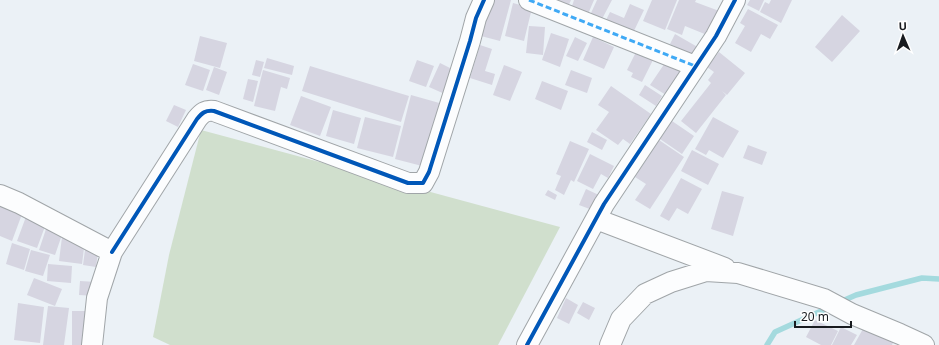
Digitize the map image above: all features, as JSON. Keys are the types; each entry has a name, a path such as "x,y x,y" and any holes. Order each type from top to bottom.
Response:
{"street":[{"path":"92,345 97,298 112,252 201,114 206,111 214,111 408,183 423,183 429,172 476,18 484,0"},
{"path":"530,0 695,66"},
{"path":"528,345 604,204 716,36 735,0"},
{"path":"0,195 19,203 112,252"},
{"path":"596,219 738,273 824,299 897,339 924,345"},
{"path":"610,345 621,319 645,294 671,282 706,270 738,273"}],"green space":[{"path":"201,130 560,227 498,345 170,345 153,337 169,255"}],"building":[{"path":"490,0 511,0 500,41 481,36"},
{"path":"549,0 571,0 567,9"},
{"path":"574,0 594,0 588,14 572,6"},
{"path":"597,0 612,0 602,19 591,13"},
{"path":"652,0 677,0 665,30 643,21"},
{"path":"679,0 696,0 695,2 722,12 712,37 685,26 682,35 667,29"},
{"path":"750,0 764,0 759,11 747,5"},
{"path":"771,0 792,0 781,23 760,12 765,2 769,4"},
{"path":"513,3 532,8 524,41 505,36"},
{"path":"630,4 644,10 632,35 605,22 610,12 624,18"},
{"path":"748,9 778,25 770,39 761,34 751,52 735,43 745,26 740,23"},
{"path":"842,15 860,31 832,62 815,47"},
{"path":"529,26 545,27 543,55 526,53"},
{"path":"551,33 569,39 560,67 542,60"},
{"path":"675,34 701,49 696,58 670,44"},
{"path":"200,36 227,43 220,68 194,61"},
{"path":"575,37 587,43 578,61 566,56"},
{"path":"593,37 614,47 604,69 583,60"},
{"path":"480,45 492,49 485,71 495,74 492,85 470,78"},
{"path":"638,48 655,56 642,82 631,77 633,73 627,70"},
{"path":"719,52 745,73 727,95 722,91 726,95 696,133 681,121 711,83 708,80 714,72 707,67"},
{"path":"669,57 684,67 666,95 650,85"},
{"path":"267,58 294,66 292,75 264,68"},
{"path":"256,60 264,62 260,77 252,75"},
{"path":"417,60 434,66 426,87 409,81"},
{"path":"440,63 458,72 447,95 429,87"},
{"path":"193,64 210,70 203,91 185,85"},
{"path":"504,65 522,72 510,101 493,95"},
{"path":"310,66 409,96 401,122 302,91"},
{"path":"214,67 227,72 219,95 206,90"},
{"path":"263,70 290,78 287,89 281,87 275,111 254,106"},
{"path":"571,70 592,78 587,93 565,85"},
{"path":"248,79 258,81 253,102 243,99"},
{"path":"542,81 568,91 561,110 535,99"},
{"path":"645,85 662,96 656,106 639,95"},
{"path":"611,86 651,114 630,144 623,139 618,145 596,130 609,112 598,105"},
{"path":"411,95 443,104 426,167 395,159"},
{"path":"301,96 331,107 320,136 290,125"},
{"path":"174,105 186,110 178,127 166,121"},
{"path":"333,110 361,118 354,144 326,136"},
{"path":"365,117 401,126 393,157 357,148"},
{"path":"713,117 739,131 723,158 709,150 706,155 695,149"},
{"path":"672,121 694,136 682,154 660,139"},
{"path":"592,132 607,140 602,150 587,142"},
{"path":"659,140 684,157 650,209 635,200 646,184 635,177"},
{"path":"570,141 589,149 574,182 571,180 564,195 555,190 561,176 556,174"},
{"path":"748,145 767,152 762,165 743,158"},
{"path":"692,150 719,164 708,185 681,171"},
{"path":"590,154 614,166 608,178 601,174 593,189 577,181"},
{"path":"681,178 702,189 688,214 677,208 669,221 660,216"},
{"path":"586,189 601,196 595,211 579,205"},
{"path":"548,190 557,195 555,200 545,195"},
{"path":"722,191 744,197 733,236 711,229"},
{"path":"0,205 25,206 12,241 0,236"},
{"path":"27,214 47,221 37,248 17,241"},
{"path":"48,223 64,229 55,255 39,250"},
{"path":"62,237 85,240 82,264 59,261"},
{"path":"12,243 30,249 24,270 6,264"},
{"path":"31,250 50,255 43,276 25,271"},
{"path":"85,250 98,252 96,267 83,265"},
{"path":"48,264 72,266 71,283 47,281"},
{"path":"34,278 62,289 55,306 27,295"},
{"path":"80,281 96,282 95,296 79,295"},
{"path":"566,298 578,305 569,324 557,318"},
{"path":"583,302 595,308 589,320 577,313"},
{"path":"18,303 44,307 40,343 14,340"},
{"path":"48,306 69,308 64,345 43,345"},
{"path":"72,311 87,311 87,345 72,345"},
{"path":"815,320 838,331 831,345 821,345 806,337"},
{"path":"841,327 857,335 851,345 832,345"},
{"path":"864,327 894,341 892,345 854,345"}],"waterway":[{"path":"840,302 856,295 922,278 939,279"},
{"path":"767,345 775,332 830,307"}],"marked path":[{"path":"529,0 695,66"}],"cycle path":[{"path":"112,252 197,119 208,111 214,111 408,183 423,183 429,172 476,18 484,0"},
{"path":"527,345 604,204 716,36 735,0"}]}
